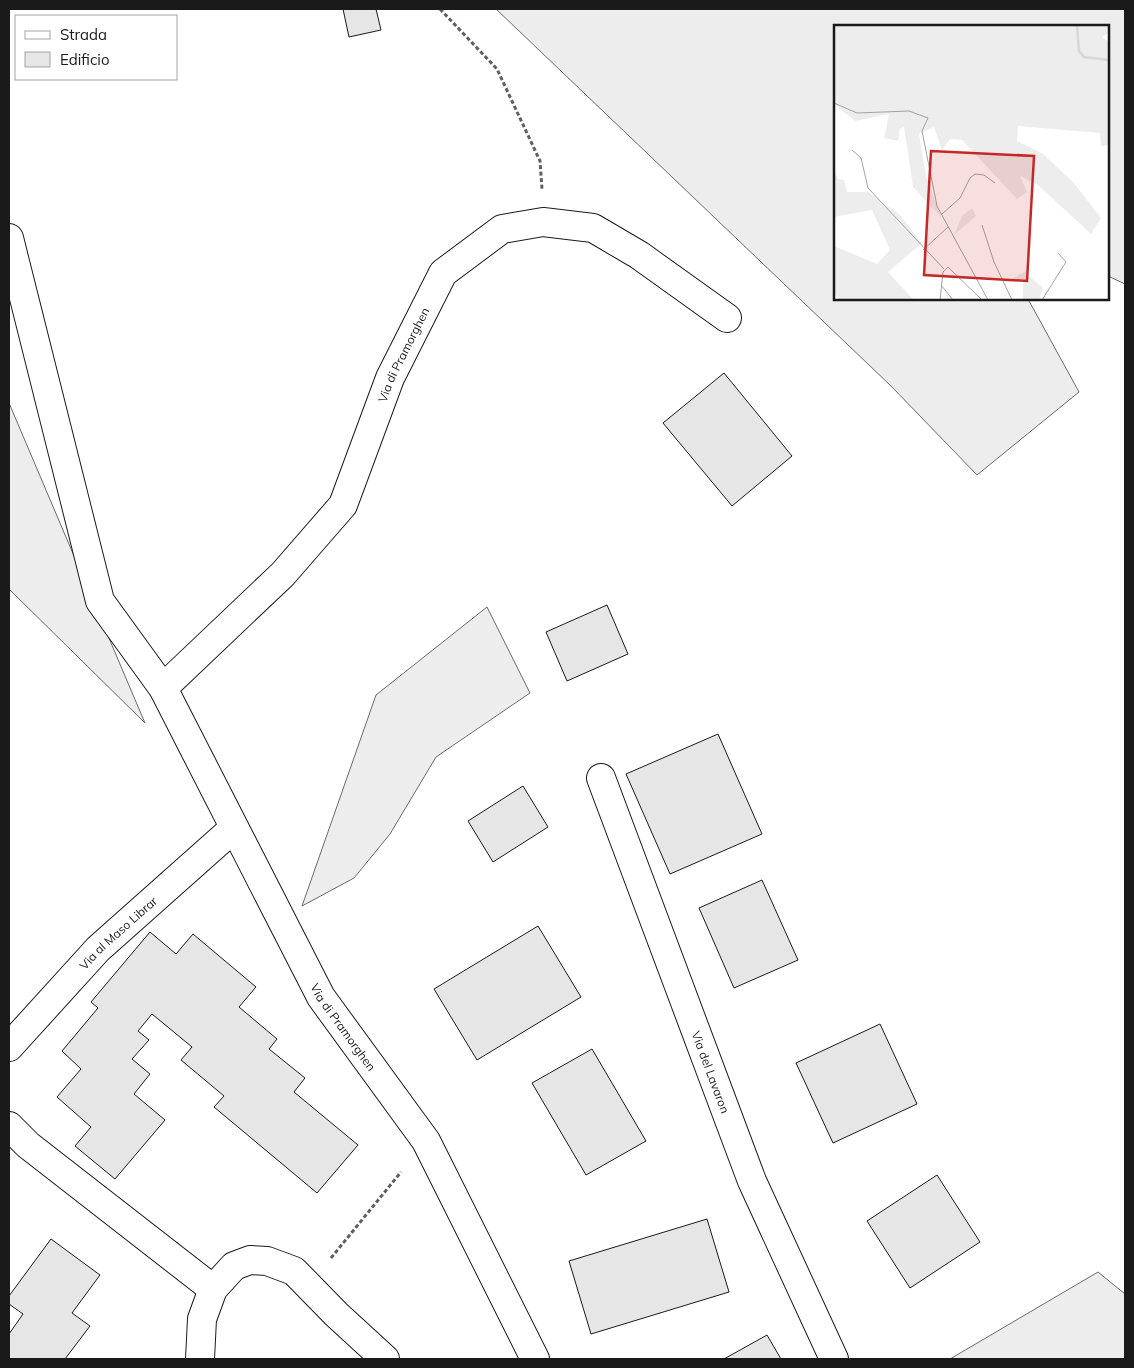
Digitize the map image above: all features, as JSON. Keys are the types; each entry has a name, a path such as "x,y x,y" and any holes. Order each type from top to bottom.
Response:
{"street":[{"name":"Via di Pramorghen","path":"162,688 283,574 343,505 390,378 442,273 502,228 543,222 593,228 639,255 727,318"},
{"name":"Via di Pramorghen","path":"9,238 100,601 162,688 321,997 426,1141 535,1359"},
{"name":"Via del Lavaron","path":"600,778 752,1182 834,1359"},
{"name":"Via al Maso Librar","path":"9,1047 98,949 234,828"},
{"path":"9,1126 28,1145 213,1289"},
{"path":"200,1359 202,1319 213,1289 234,1266 250,1260 267,1261 294,1271 336,1314 385,1359"}],"path":[{"path":"440,9 497,69 540,161 543,222"},
{"path":"309,1286 426,1141"}],"shaded area":[{"path":"496,9 1125,9 1125,284 1109,276 1109,25 834,25 834,300 1029,300 1079,392 977,475 891,386"},
{"path":"9,403 145,723 9,589"},
{"path":"487,607 530,693 436,757 390,834 354,878 302,906 376,695"},
{"path":"1098,1272 1125,1294 1125,1359 950,1359"}],"building":[{"path":"343,9 376,9 381,30 349,37"},
{"path":"724,373 792,456 732,506 663,423"},
{"path":"607,605 628,654 567,681 546,632"},
{"path":"718,734 762,834 670,874 626,774"},
{"path":"523,786 548,827 493,862 468,821"},
{"path":"762,880 798,960 734,988 699,908"},
{"path":"538,926 581,997 477,1060 434,989"},
{"path":"150,932 176,954 193,934 256,987 239,1007 277,1039 269,1049 305,1078 294,1092 358,1145 317,1193 214,1107 224,1096 181,1060 192,1047 152,1014 138,1031 149,1040 132,1059 150,1074 134,1094 165,1120 115,1179 75,1146 91,1127 57,1097 81,1069 62,1051 98,1008 91,1002"},
{"path":"880,1024 917,1104 833,1143 796,1063"},
{"path":"592,1049 646,1141 586,1175 532,1083"},
{"path":"937,1175 980,1242 910,1288 867,1221"},
{"path":"707,1219 729,1292 591,1334 569,1261"},
{"path":"51,1239 100,1275 72,1313 90,1326 65,1359 11,1359 9,1358 9,1334 23,1314 9,1304 9,1296"},
{"path":"767,1335 781,1359 724,1359"}]}
